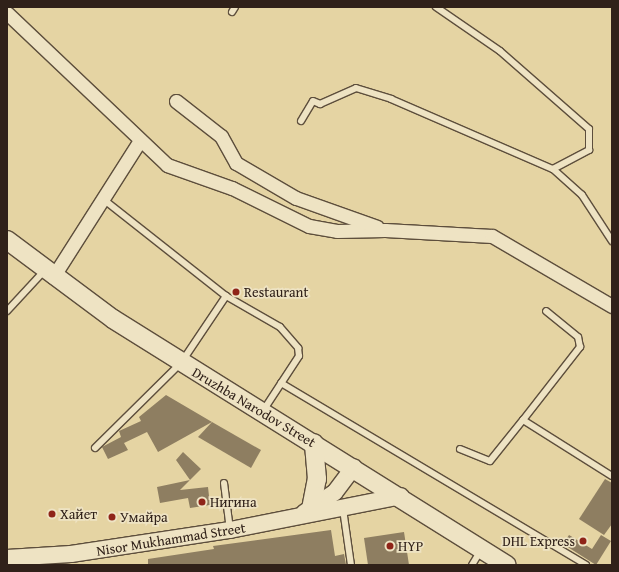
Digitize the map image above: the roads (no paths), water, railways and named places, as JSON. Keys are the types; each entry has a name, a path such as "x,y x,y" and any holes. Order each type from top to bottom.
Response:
{"main road":[{"name":"Druzhba Narodov Street","path":"7,240 49,273 180,363 401,496 507,565"},
{"path":"312,509 317,479 314,443"}],"street":[{"path":"7,13 139,142 167,165 232,188 309,226 337,231 385,230 492,236 612,306"},
{"path":"176,101 222,136 236,163 296,198 385,230"},
{"path":"49,273 103,199 139,142"},
{"name":"Nisor Mukhammad Street","path":"286,521 312,509 335,492 354,468"},
{"name":"Nisor Mukhammad Street","path":"7,558 72,560 286,521 401,496"}],"lane":[{"path":"436,7 500,51 589,129 589,150 553,169"},
{"path":"301,121 313,101 320,104 356,88 391,99 553,169 582,195 612,241"},
{"path":"103,199 226,296 280,327 294,340 298,356 262,412"},
{"path":"7,311 49,273"},
{"path":"95,448 180,363 226,296"},
{"path":"460,449 490,462 580,347 578,337 546,311"},
{"path":"281,383 586,565"},
{"path":"523,420 612,476"},
{"path":"224,483 230,530"},
{"path":"343,509 351,565"},
{"path":"472,565 481,548"}],"place":[{"name":"Restaurant","path":"236,292"},
{"name":"Нигина","path":"202,502"},
{"name":"Хайет","path":"52,514"},
{"name":"Умайра","path":"112,517"},
{"name":"DHL Express","path":"583,541"},
{"name":"HYP","path":"390,546"}]}
